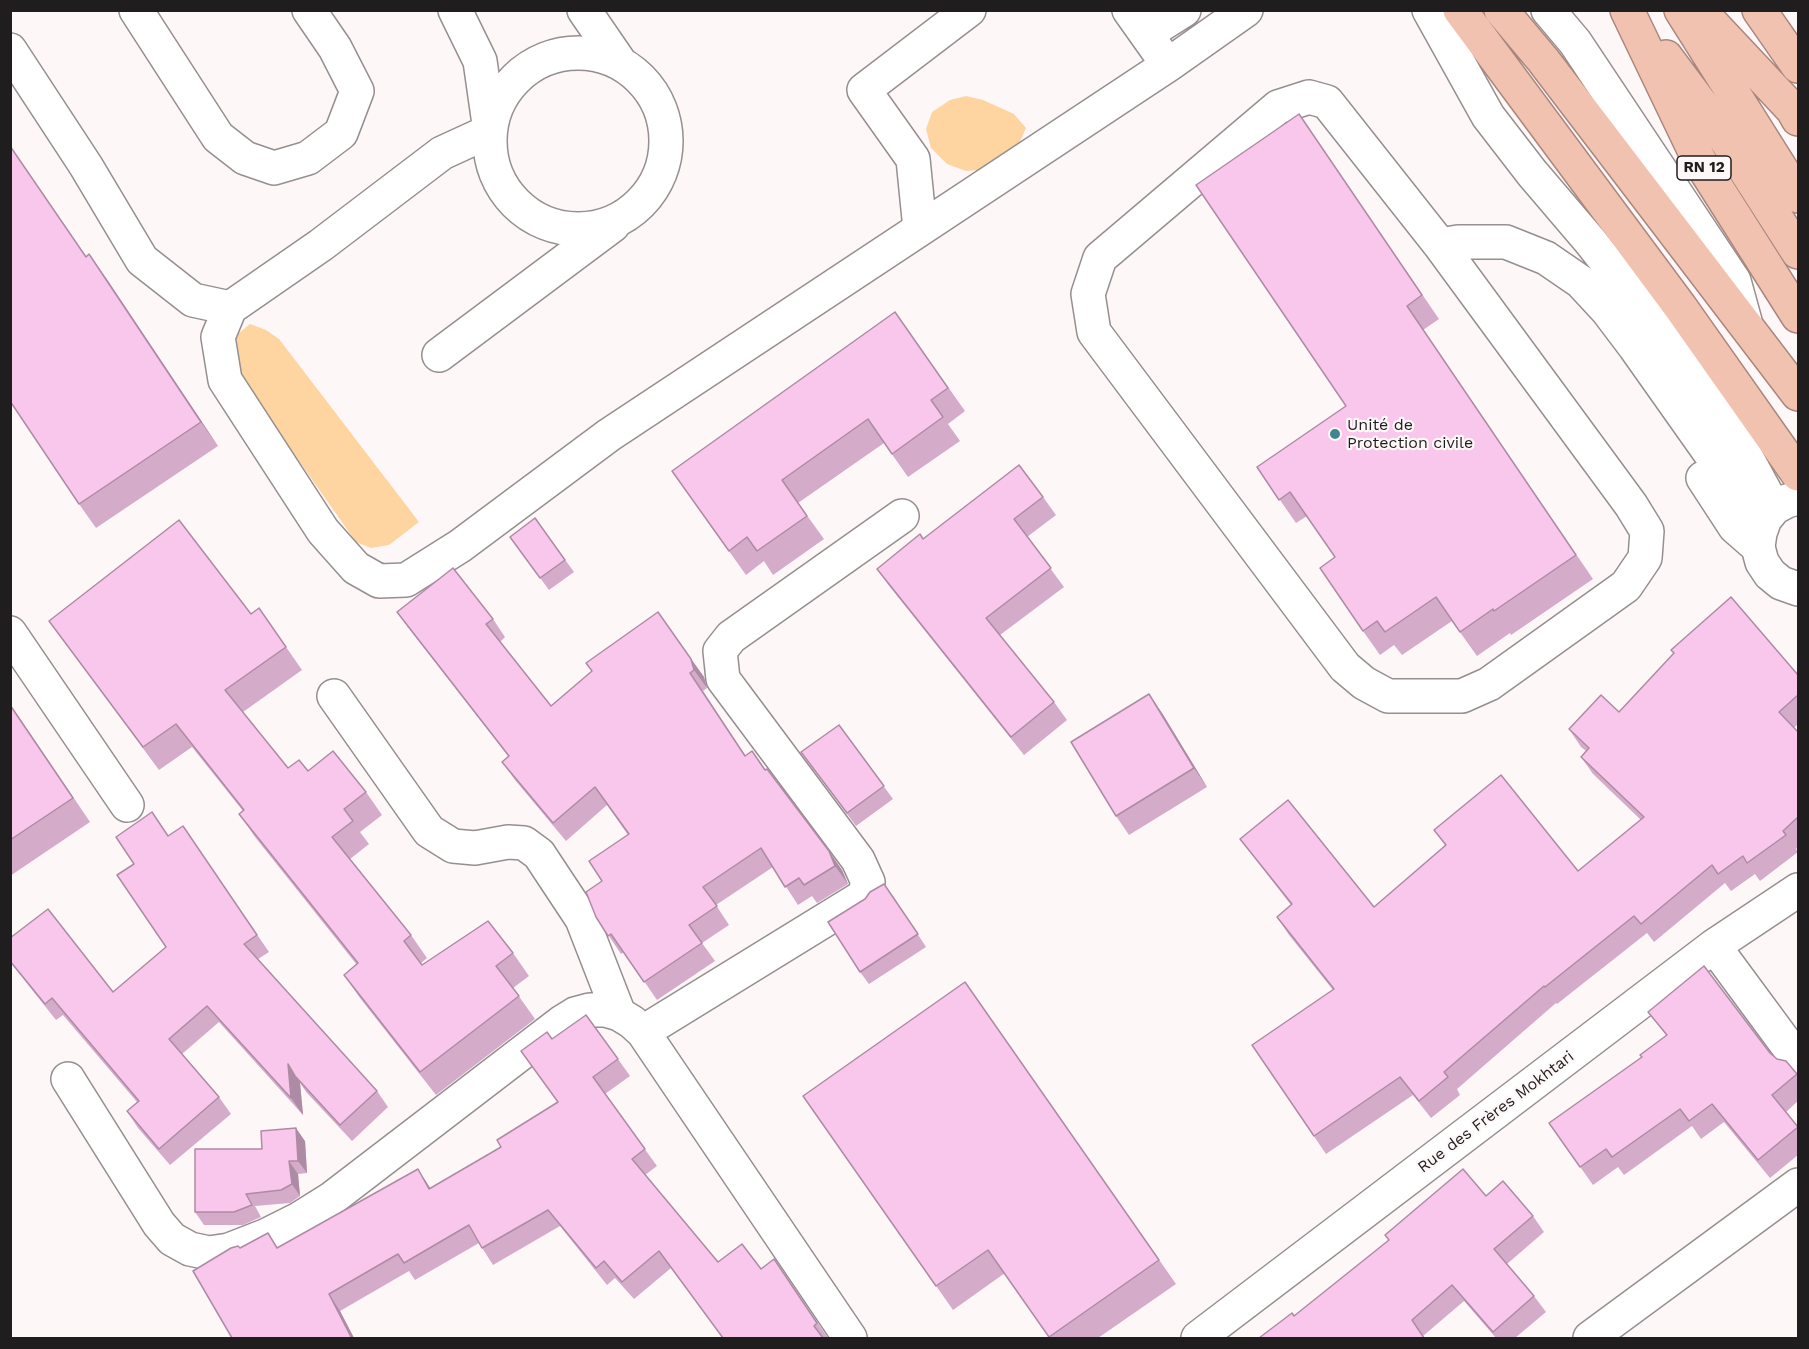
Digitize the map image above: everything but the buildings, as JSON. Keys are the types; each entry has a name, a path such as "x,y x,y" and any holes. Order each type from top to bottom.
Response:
{"highway":[{"path":"1460,10 1701,336 1798,474"},
{"path":"1501,10 1544,60 1798,394"},
{"name":"RN 12","path":"1628,10 1730,117 1798,196"},
{"name":"RN 12","path":"1628,10 1699,160 1798,316"},
{"name":"RN 12","path":"1681,10 1730,117 1798,252"},
{"path":"1699,10 1793,110 1798,119"},
{"path":"1759,10 1798,66"}],"street":[{"path":"136,10 218,137 245,158 274,168 308,158 341,133 357,91 335,48 309,10"},
{"path":"455,10 480,61 492,159 501,185 518,207 541,222 568,229 596,228 621,219"},
{"path":"584,10 621,64"},
{"path":"920,229 913,159 864,90 969,10"},
{"path":"1168,66 1137,22 1184,10"},
{"path":"439,355 643,202 658,180 666,154 666,127 657,102 643,80 621,64 594,54 565,54 538,63 515,80 498,104 490,131 442,153 321,245 230,308 218,337 225,380 323,531 356,568 379,581 406,580 460,546 609,435 1168,66 1246,10"},
{"path":"1429,10 1488,116 1616,274 1728,423 1774,518 1762,562 1770,574 1781,583 1797,590"},
{"path":"1548,10 1588,61 1734,281 1744,321"},
{"path":"10,50 86,166 142,260 193,300 230,308"},
{"path":"1309,98 1327,102 1440,245 1459,273 1647,531 1645,558 1626,586 1489,684 1462,696 1388,696 1364,683 1345,667 1101,342 1094,332 1088,294 1100,258 1278,107 1309,98"},
{"path":"1440,245 1458,242 1506,242 1546,258 1581,282 1607,310 1635,346 1739,494 1774,518"},
{"path":"1459,273 1503,259 1538,272 1570,294 1595,319 1622,354 1735,527 1774,518"},
{"path":"631,1023 864,896 868,882 858,860 723,679 720,651 731,637 902,516"},
{"path":"10,633 127,805"},
{"path":"334,696 429,831 453,846 475,848 508,842 524,843 539,854 582,919 631,1023 850,1338"},
{"name":"Rue des Frères Mokhtari","path":"1198,1338 1714,946 1798,890"},
{"path":"1714,946 1798,1060"},
{"path":"68,1079 159,1224 172,1239 190,1249 209,1253 229,1250 265,1236 332,1199 575,1014 590,1010 604,1010 631,1023"},
{"path":"1590,1338 1798,1185"}],"shaded area":[{"path":"966,96 983,100 1014,114 1026,128 1019,144 981,170 966,171 947,164 931,148 926,129 932,112 950,100"},
{"path":"250,324 266,330 279,339 419,522 389,545 371,548 356,542 237,373 229,349 239,333"}],"place":[{"name":"Unité de Protection civile","path":"1335,434"}]}
